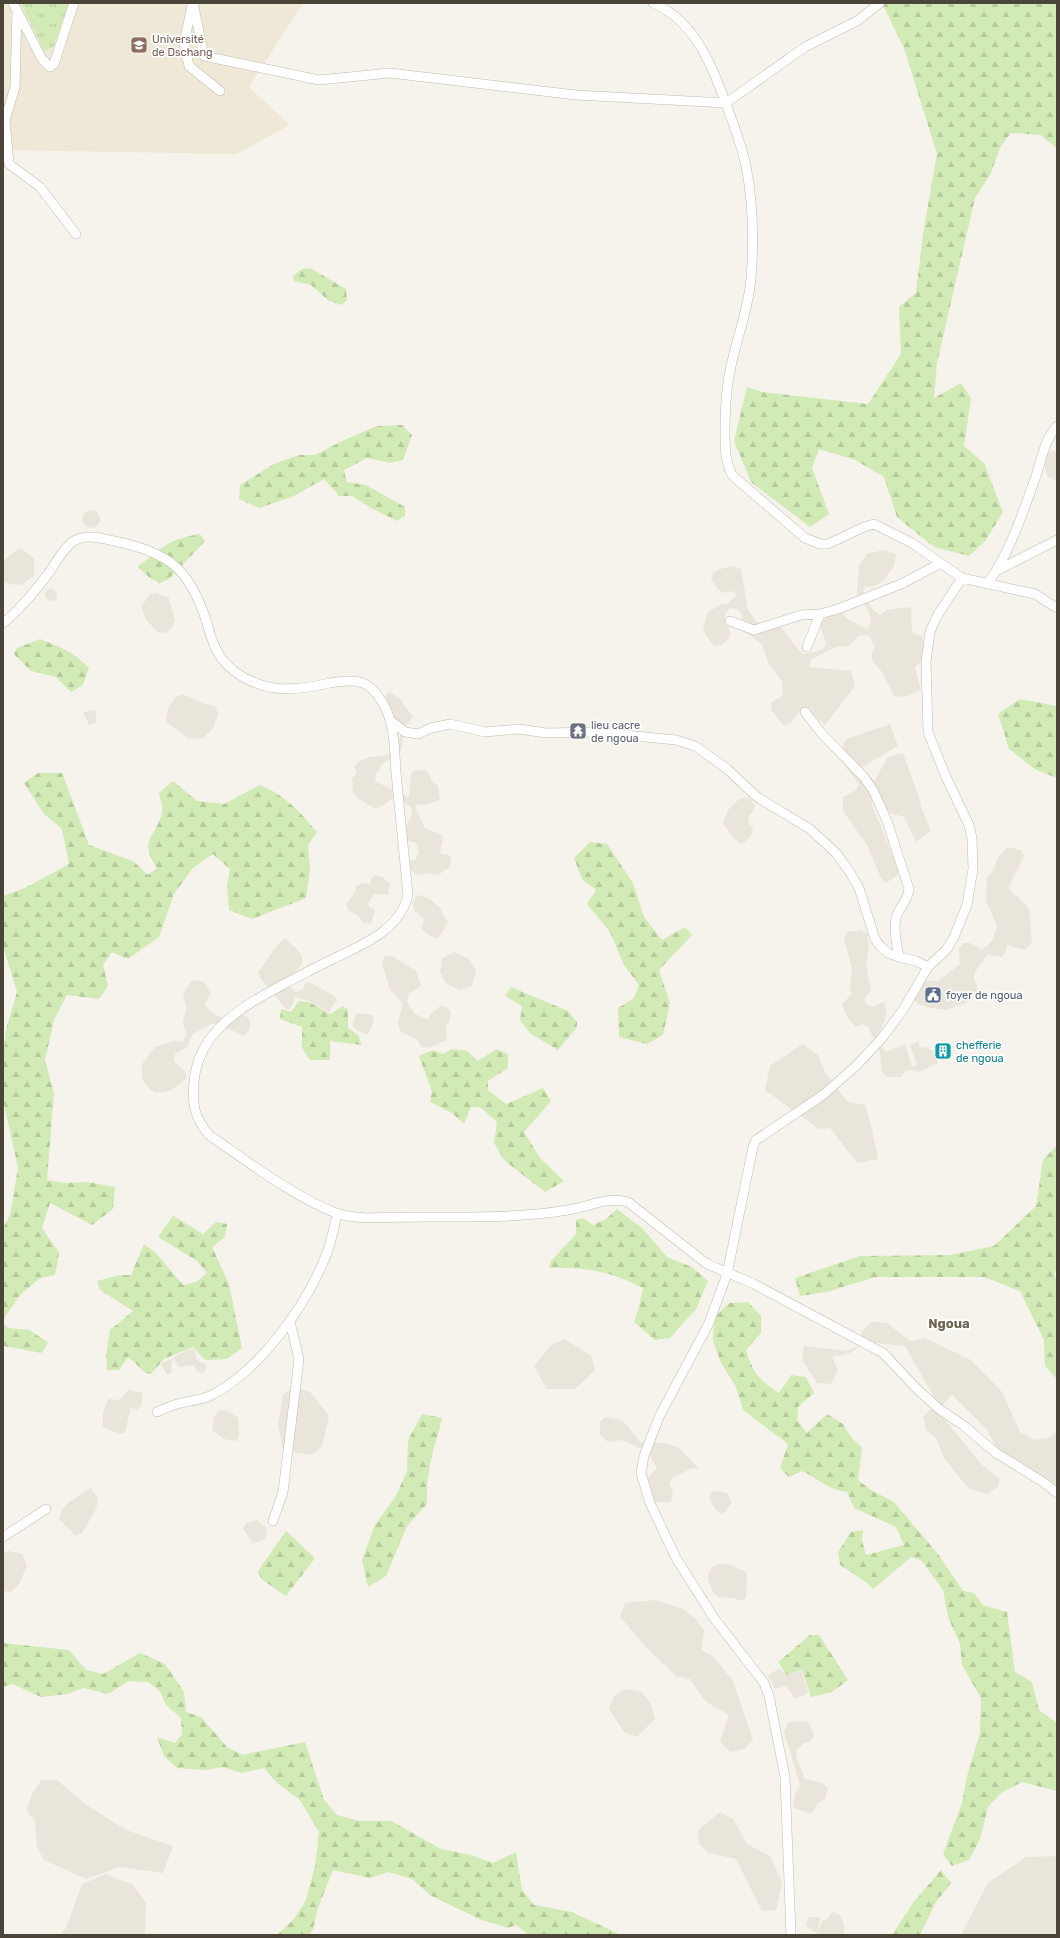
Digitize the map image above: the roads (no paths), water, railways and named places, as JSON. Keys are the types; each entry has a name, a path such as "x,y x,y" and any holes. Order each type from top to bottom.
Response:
{"street":[{"path":"15,7 42,59 50,67 54,64 74,3"},
{"path":"193,3 204,56 319,80 390,72 576,95 726,103 805,47 857,21 880,3"},
{"path":"193,3 184,43 189,66 220,91"},
{"path":"653,3 683,22 694,36 714,73 732,120 746,166 751,206 751,279 747,307 731,367 727,392 725,438 728,469 740,484 813,542 828,544 864,526 874,524 912,543 962,578 1035,594 1057,608"},
{"path":"15,7 15,87 5,120 9,164 40,187 76,234"},
{"path":"988,584 998,570 1028,500 1042,452 1048,438 1057,426"},
{"path":"3,623 11,617 48,575 71,543 82,538 95,537 119,542 161,557 173,563 182,571 200,602 212,642 217,653 226,664 237,673 252,682 267,688 308,688 352,681 365,684 376,693 390,721 408,895 405,906 393,922 361,946 280,987 233,1014 217,1028 198,1057 194,1075 194,1108 199,1123 209,1135 289,1188 337,1214 367,1218 505,1216 569,1210 612,1200 628,1202 707,1264 727,1274 754,1284 883,1353 916,1388 939,1408 963,1425 996,1453 1043,1482 1057,1493"},
{"path":"998,570 1057,540"},
{"path":"730,621 754,630 801,615 820,614 838,609 901,584 941,563"},
{"path":"790,1935 785,1777 769,1696 764,1682 714,1618 676,1558 650,1503 641,1473 644,1456 659,1418 708,1323 727,1274 753,1147 756,1140 823,1095 857,1065 882,1038 903,1010 928,967 946,949 954,937 967,905 972,885 973,852 969,825 928,732 926,662 930,632 937,616 962,578"},
{"path":"807,647 820,614"},
{"path":"805,712 822,734 863,776 881,806 909,889 906,901 898,913 895,923 899,957"},
{"path":"390,721 405,732 418,734 431,728 450,724 485,732 519,729 546,733 594,732 676,740 695,746 726,768 757,797 810,829 836,853 859,888 875,938 880,946 888,953 916,961 928,967"},
{"path":"157,1412 175,1404 211,1395 233,1380 256,1361 290,1322 317,1276 326,1256 337,1214"},
{"path":"273,1521 283,1492 299,1359 290,1322"},
{"path":"3,1537 46,1508"}],"place":[{"name":"Université de Dschang","path":"139,45"},
{"name":"lieu cacre de ngoua","path":"578,731"},
{"name":"foyer de ngoua","path":"933,995"},
{"name":"chefferie de ngoua","path":"943,1051"}],"district":[{"name":"Ngoua","path":"949,1323"}]}
